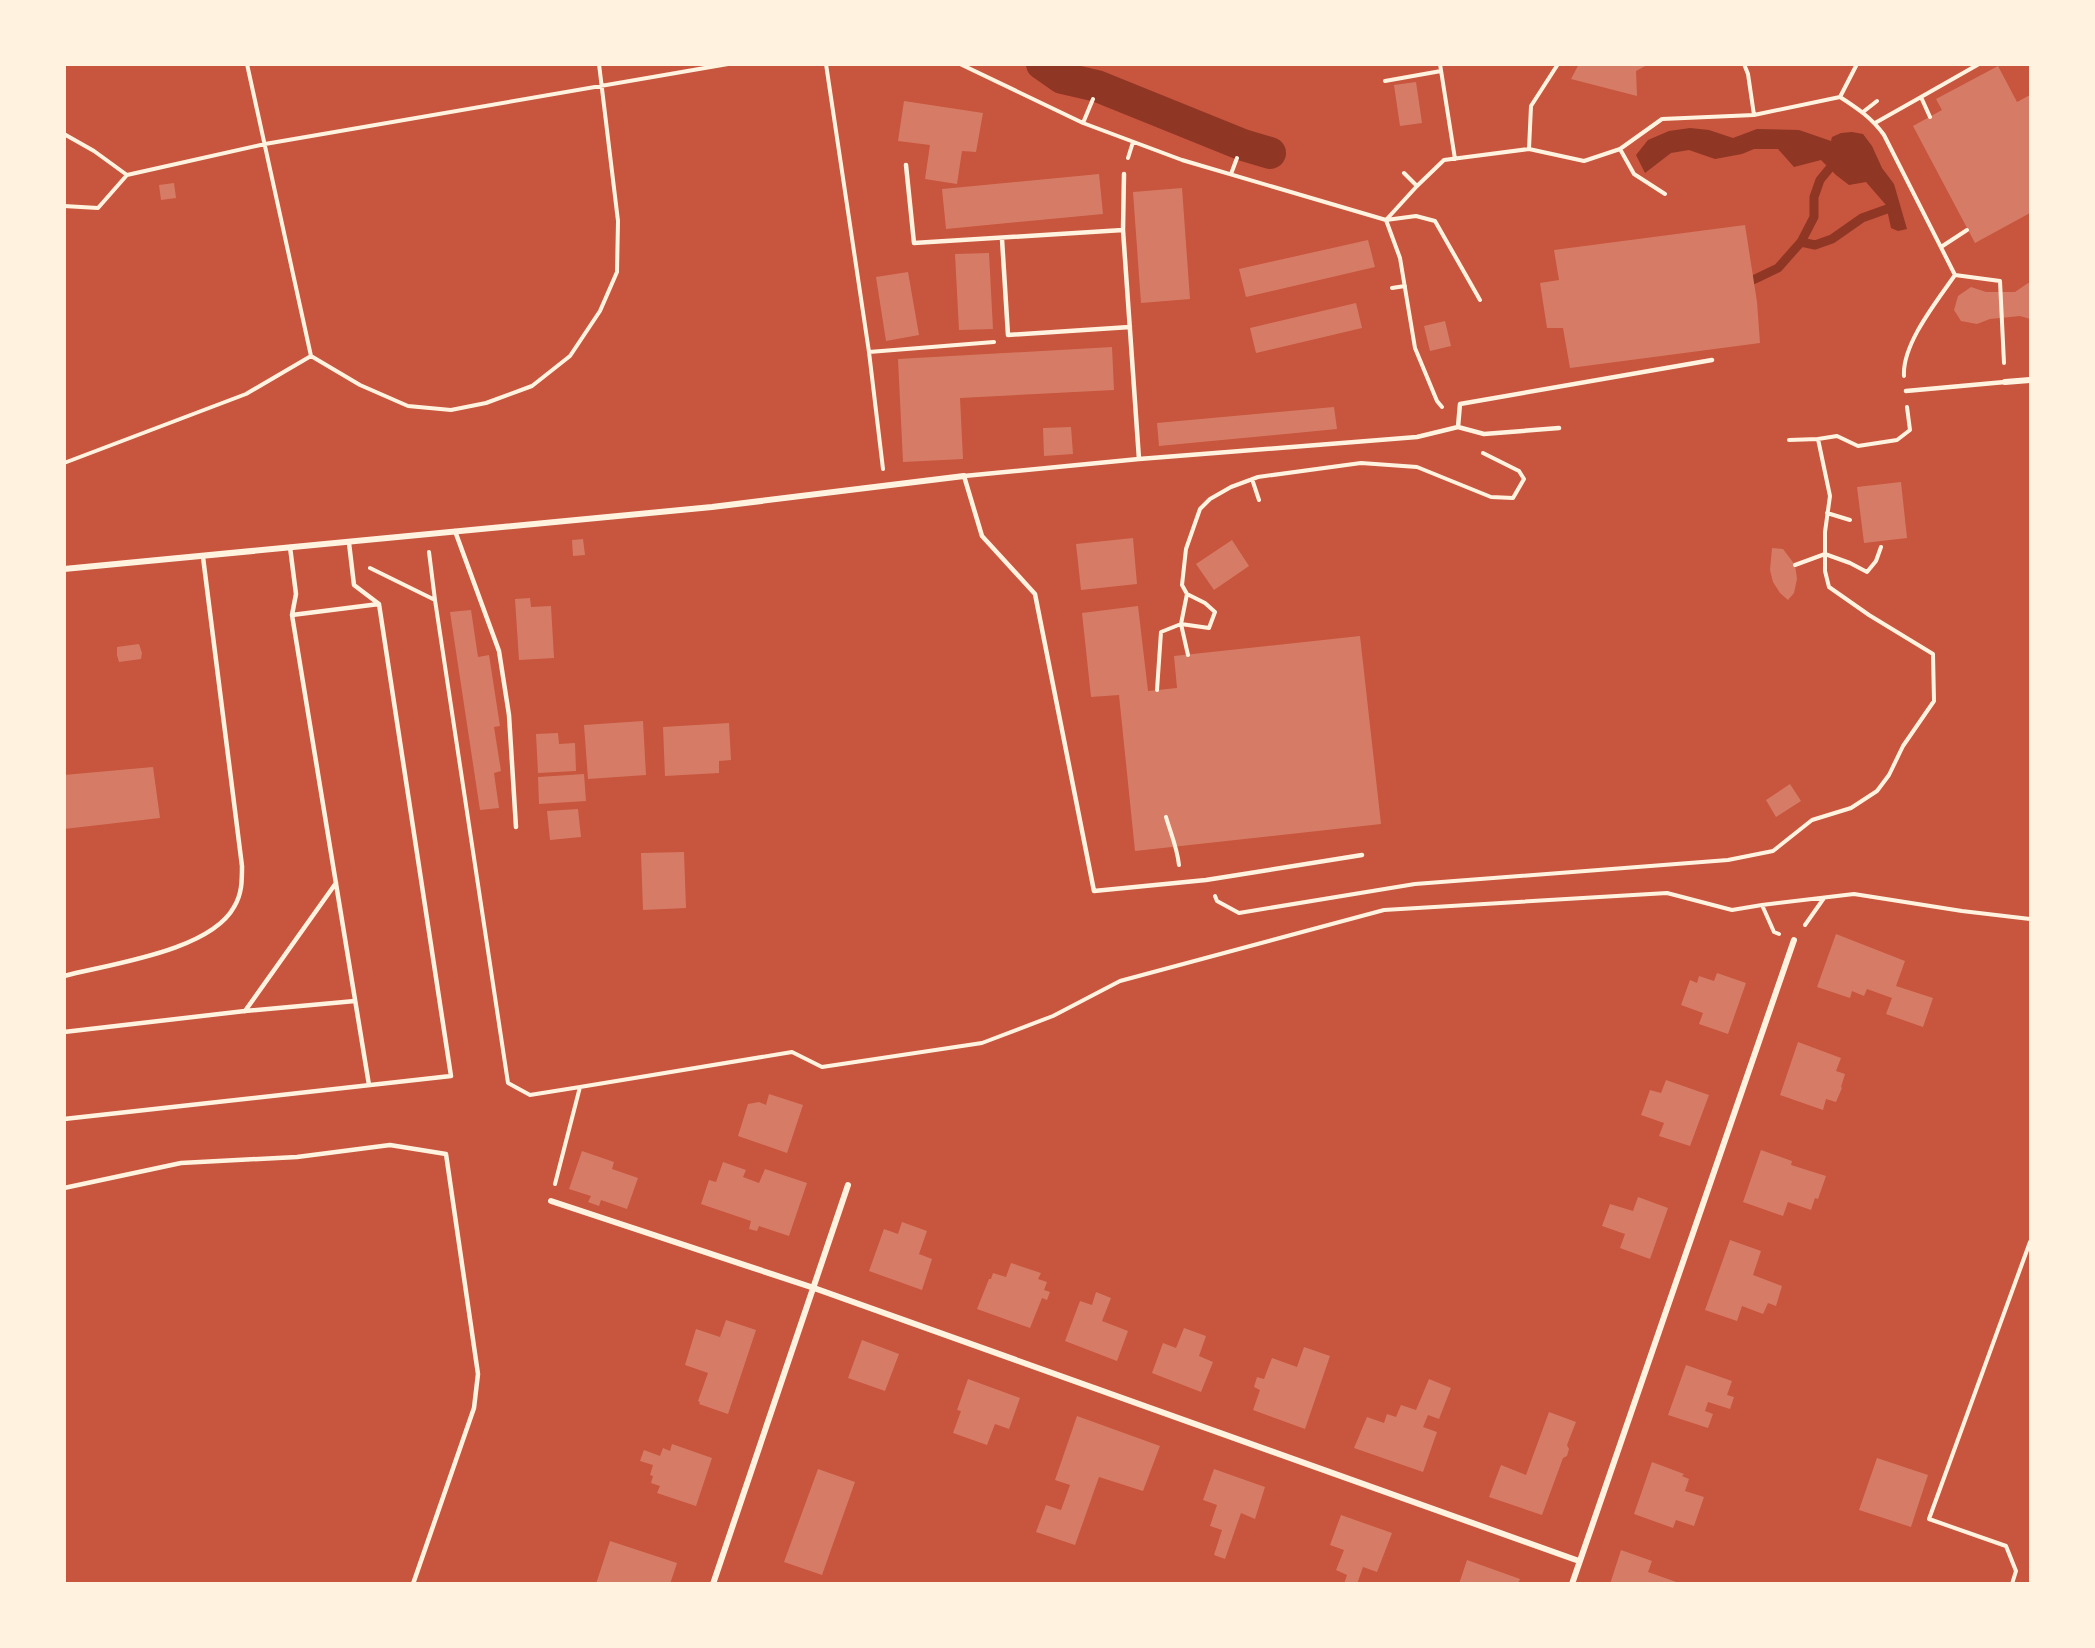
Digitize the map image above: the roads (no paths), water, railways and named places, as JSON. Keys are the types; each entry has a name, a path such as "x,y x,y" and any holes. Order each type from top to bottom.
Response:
{"street":[{"path":"2005,382 2031,380"},
{"path":"64,569 712,507 964,476"},
{"path":"1572,1584 1794,940"},
{"path":"713,1584 848,1185"},
{"path":"551,1201 814,1288 1580,1561"}],"lane":[{"path":"906,165 914,243 1123,230"},
{"path":"1124,174 1123,230 1139,459"},
{"path":"1002,239 1008,335 1130,327"},
{"path":"1458,427 1460,404 1712,360"},
{"path":"1906,391 2005,382"},
{"path":"1362,855 1206,880 1094,891 1035,594 982,536 964,476 1139,459 1417,437 1458,427 1484,434 1559,428"},
{"path":"455,531 499,651 509,715 516,827"},
{"path":"64,1119 451,1076 379,604 354,585 349,543"},
{"path":"290,547 296,594 292,615 369,1085"},
{"path":"64,976 169,950 187,943 211,930 229,914 241,892 242,866 202,557"},
{"path":"292,615 379,604"},
{"path":"245,1011 336,883"},
{"path":"64,1032 355,1001"},
{"path":"64,1188 181,1163 297,1157 390,1145 446,1154 478,1374 474,1408 413,1584"}],"waterway":[{"path":"1042,64 1062,78 1097,86 1243,145 1270,153"},
{"path":"1753,280 1778,268 1801,242 1814,217 1814,197 1820,180 1829,169"},
{"path":"1801,242 1815,245 1832,239 1862,218 1887,209"}]}
